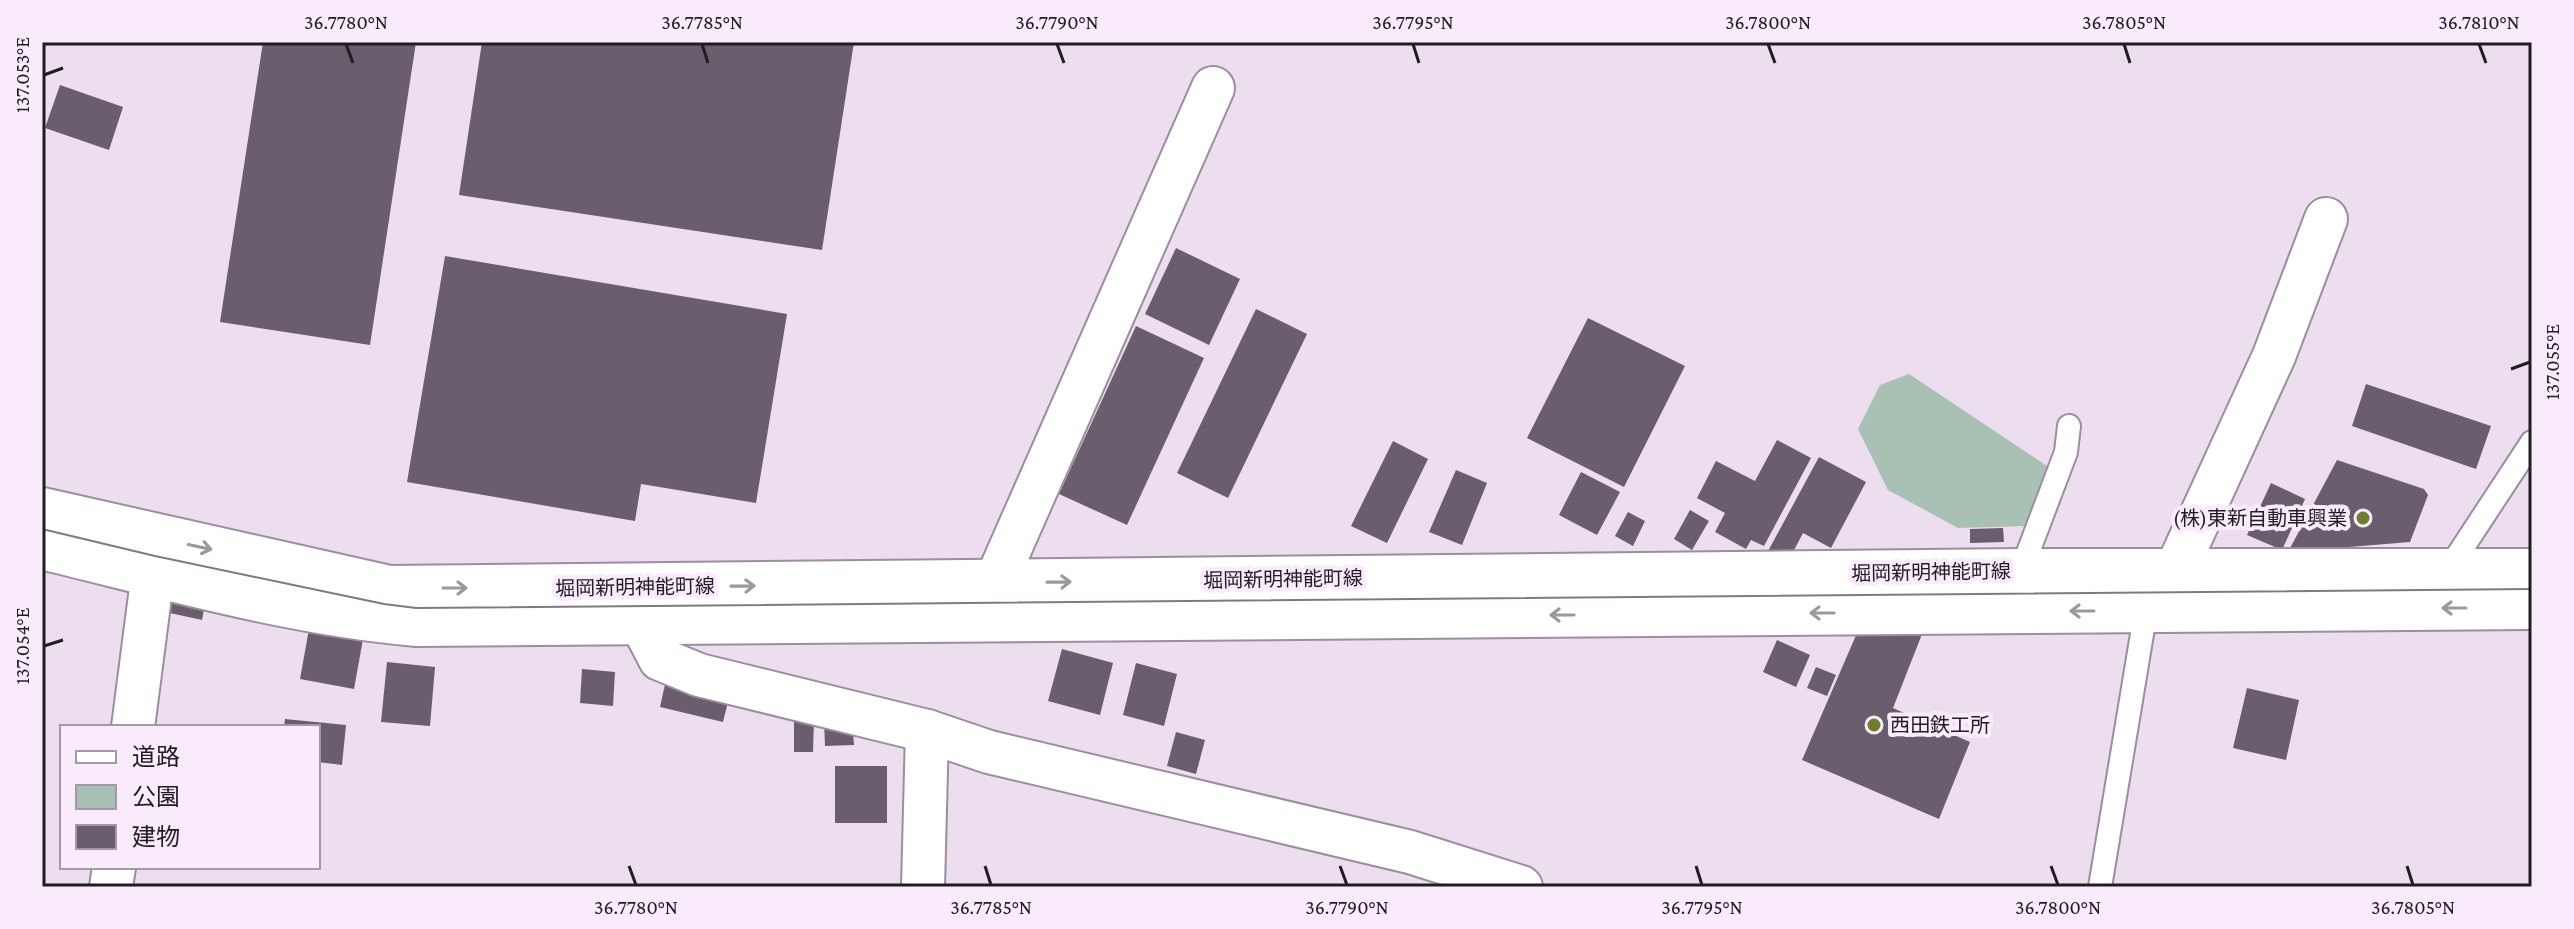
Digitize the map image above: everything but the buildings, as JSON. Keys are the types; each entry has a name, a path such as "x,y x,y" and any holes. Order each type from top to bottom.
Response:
{"main road":[{"name":"堀岡新明神能町線","path":"42,510 155,555"},
{"name":"堀岡新明神能町線","path":"42,547 155,555 389,588 644,604 2146,610 2532,607"},
{"name":"堀岡新明神能町線","path":"644,604 995,583 2021,571 2532,571"}],"street":[{"path":"995,583 1213,88"},
{"path":"2176,570 2274,356 2326,219"},
{"path":"133,725 155,555"},
{"path":"644,604 648,636 660,659 699,675 927,731 989,752 1410,852 1521,887"},
{"path":"923,887 927,731"}],"lane":[{"path":"2021,571 2066,452 2069,426"},
{"path":"2448,570 2532,442"},
{"path":"2100,887 2146,610 2176,570"}],"green space":[{"path":"1909,374 2047,466 2026,526 1958,528 1888,490 1858,429 1880,385"}],"tram line":[{"path":"42,529 155,556 416,608 2532,589"}],"place":[{"name":"(株)東新自動車興業","path":"2363,518"},
{"name":"西田鉄工所","path":"1874,725"}]}
